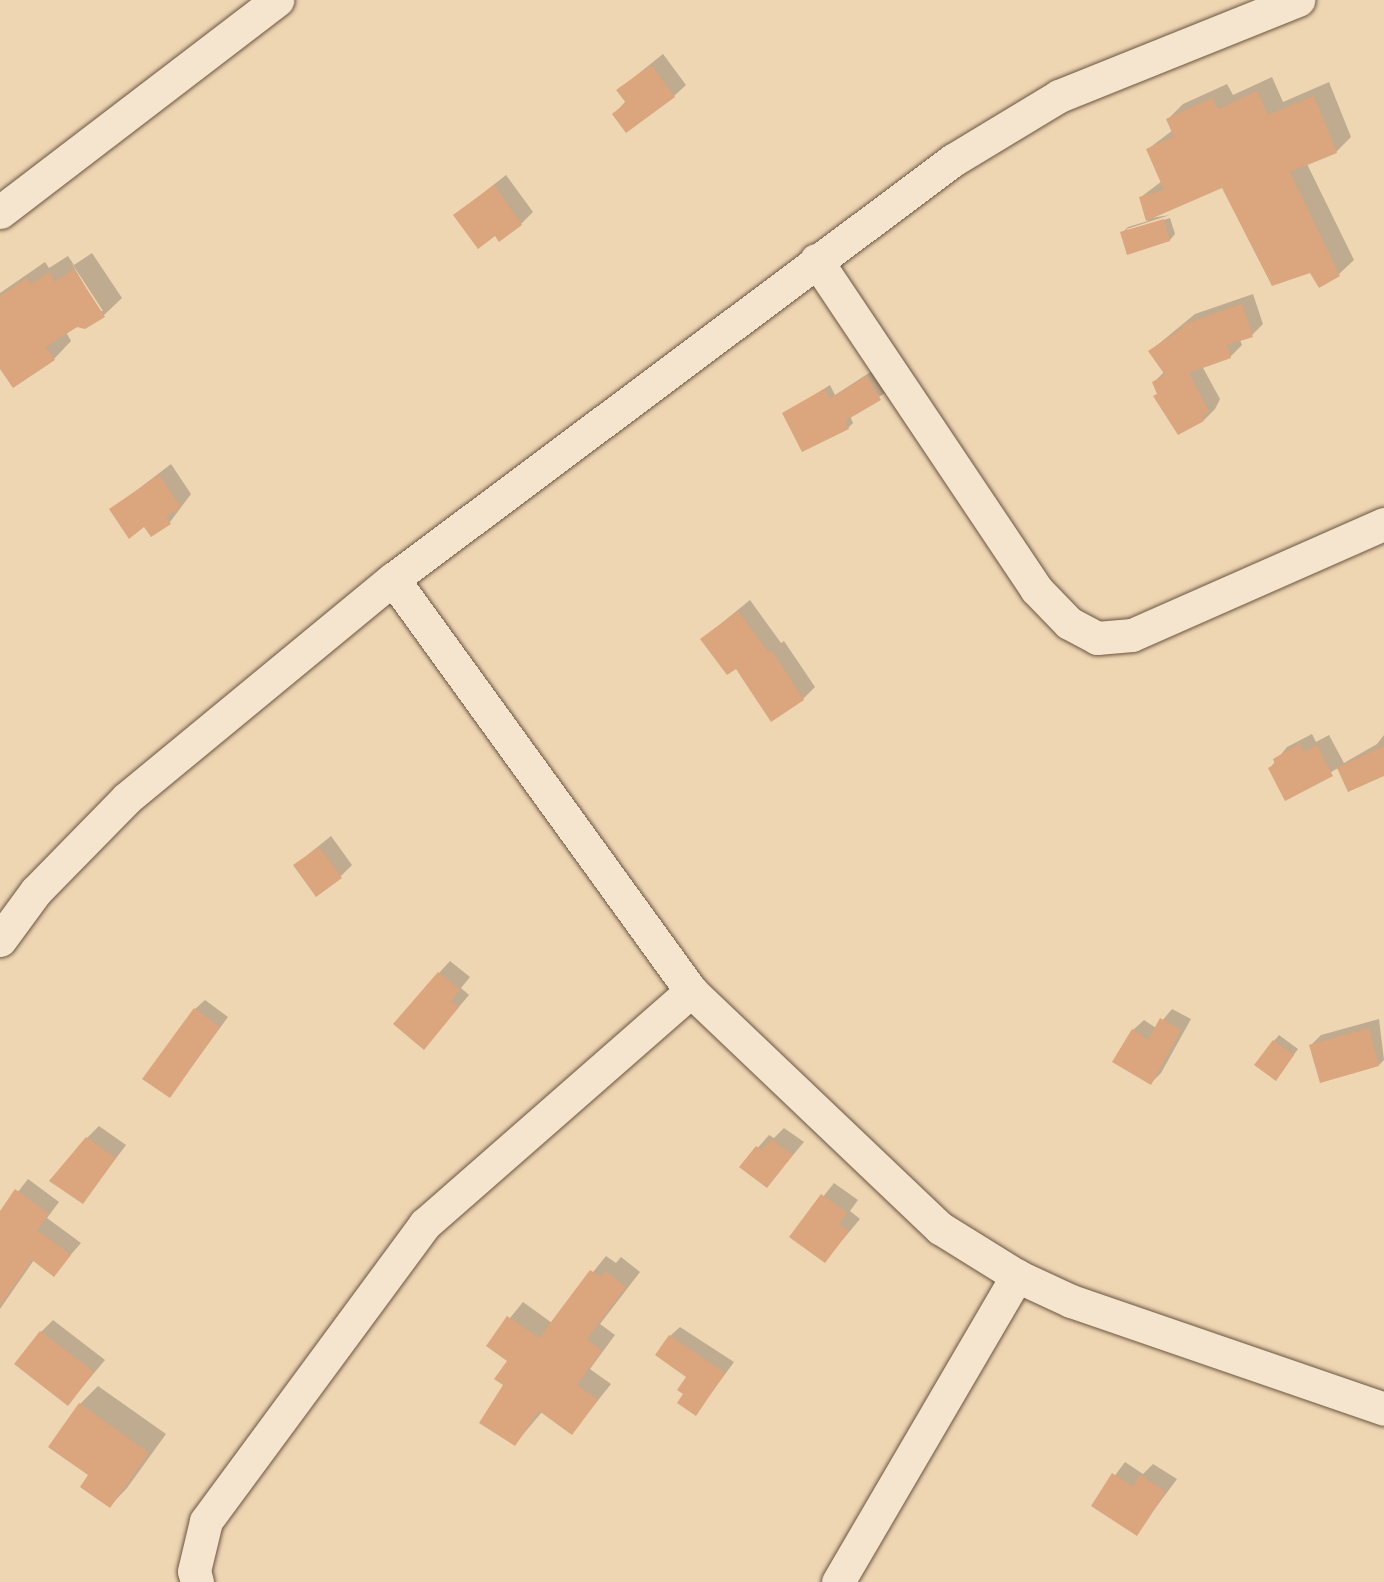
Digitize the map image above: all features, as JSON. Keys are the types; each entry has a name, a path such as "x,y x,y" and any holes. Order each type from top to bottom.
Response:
{"street":[{"path":"0,212 277,0"},
{"path":"0,940 36,891 127,798 393,579 816,260 953,160 1059,96 1298,0"},
{"path":"816,260 1036,589 1069,623 1097,638 1132,634 1384,524"},
{"path":"393,579 691,991 940,1228 1017,1276 1071,1300 1384,1409"},
{"path":"197,1582 194,1571 206,1521 425,1224 691,991"},
{"path":"838,1582 1017,1276"}],"building":[{"path":"651,65 675,97 626,133 612,114 626,103 616,90"},
{"path":"1257,91 1268,115 1314,96 1337,153 1290,172 1340,276 1319,288 1310,273 1272,286 1222,188 1146,221 1139,197 1164,190 1146,149 1174,137 1166,119 1212,98 1218,109"},
{"path":"494,185 522,225 499,242 495,236 478,249 453,215"},
{"path":"1164,219 1170,241 1127,255 1120,232"},
{"path":"74,269 105,317 85,329 77,327 46,347 55,360 13,388 0,369 0,296 27,278 31,285 49,272 55,282"},
{"path":"1242,304 1253,337 1227,345 1231,358 1189,373 1209,412 1202,416 1204,421 1178,435 1153,396 1157,394 1152,382 1165,375 1148,351 1183,328 1182,325"},
{"path":"867,376 881,400 845,421 849,429 802,452 782,413 824,389 830,399"},
{"path":"159,475 181,507 166,517 171,524 151,537 144,527 129,539 109,509"},
{"path":"738,611 769,653 772,651 804,700 771,722 736,669 727,675 700,639"},
{"path":"1299,744 1304,752 1317,745 1333,776 1285,801 1268,768 1275,764 1273,759"},
{"path":"1384,746 1384,776 1348,792 1337,768"},
{"path":"319,847 342,878 316,897 293,865"},
{"path":"438,972 460,990 451,1001 459,1007 424,1050 393,1024"},
{"path":"194,1008 220,1027 170,1098 142,1079"},
{"path":"1160,1018 1181,1030 1151,1085 1112,1062 1132,1029 1148,1040"},
{"path":"1369,1028 1379,1066 1320,1083 1309,1045"},
{"path":"1273,1040 1294,1055 1276,1081 1254,1065"},
{"path":"86,1137 116,1158 83,1204 49,1181"},
{"path":"771,1139 793,1155 767,1188 739,1167 756,1146 762,1150"},
{"path":"15,1189 49,1214 37,1230 71,1255 54,1277 32,1260 0,1306 0,1211"},
{"path":"821,1194 847,1213 839,1224 849,1231 825,1263 789,1237"},
{"path":"590,1270 601,1277 605,1271 626,1287 587,1339 602,1351 577,1385 598,1400 572,1435 539,1411 515,1446 479,1423 503,1385 494,1379 507,1361 486,1346 507,1316 539,1338"},
{"path":"40,1331 94,1372 68,1406 14,1364"},
{"path":"669,1335 725,1373 696,1416 677,1403 683,1394 677,1390 686,1377 655,1355"},
{"path":"79,1403 149,1453 110,1508 80,1487 88,1475 48,1447"},
{"path":"1112,1473 1133,1487 1140,1475 1166,1492 1137,1536 1091,1506"}]}
